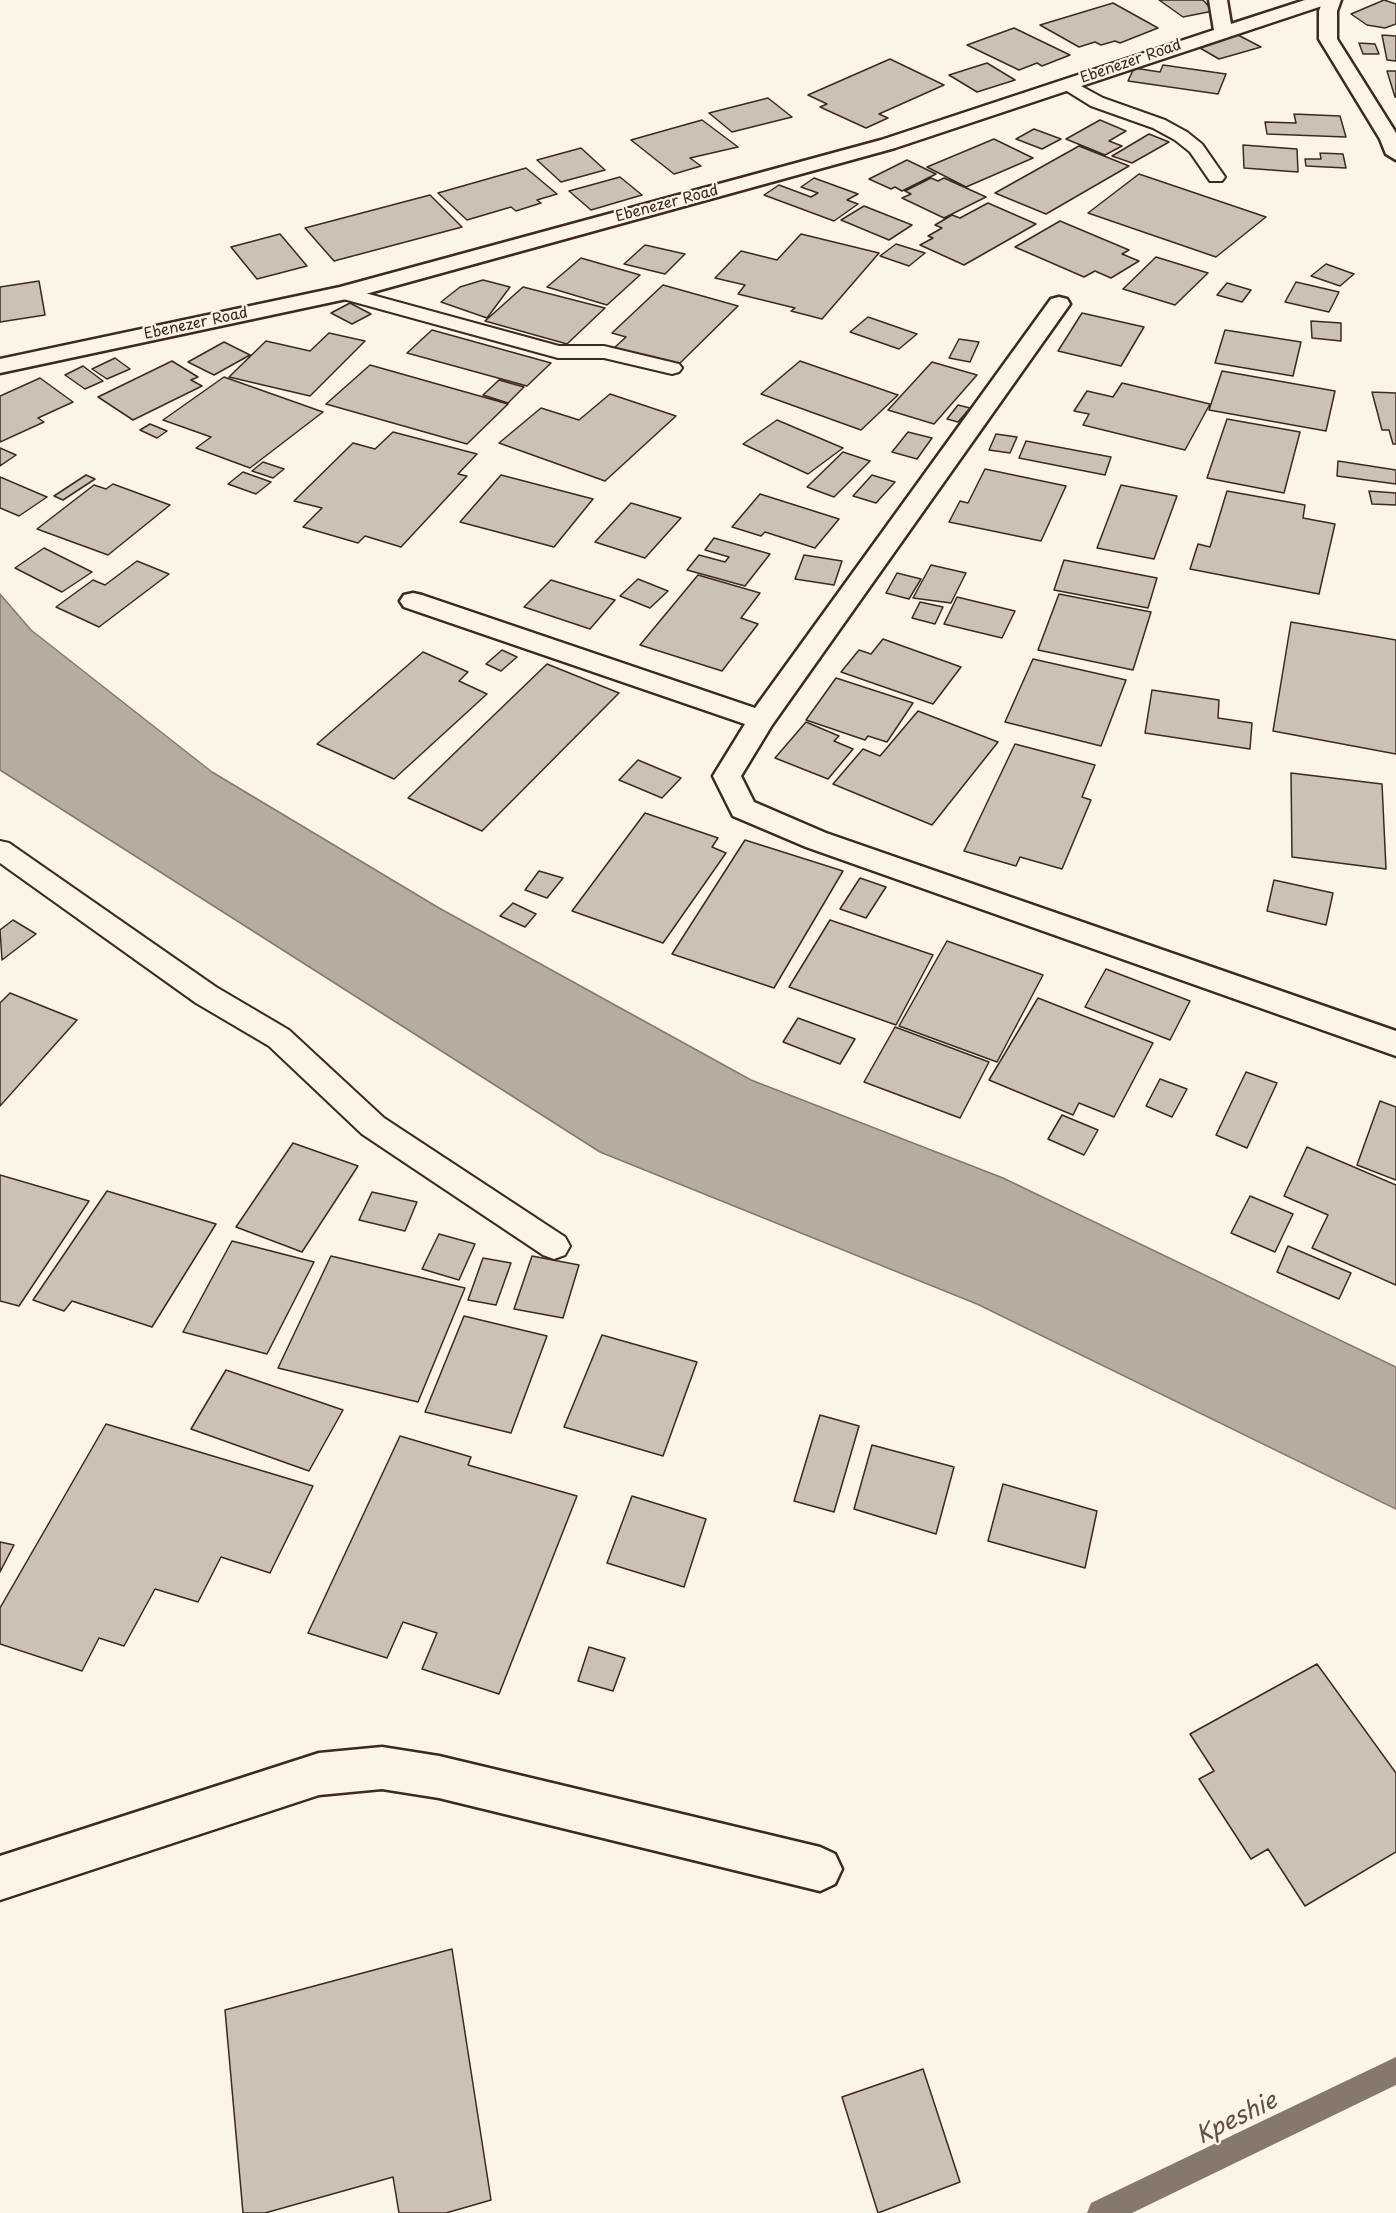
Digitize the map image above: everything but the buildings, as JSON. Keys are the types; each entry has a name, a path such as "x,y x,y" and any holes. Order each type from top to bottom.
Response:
{"street":[{"path":"1218,0 1223,31"},
{"name":"Ebenezer Road","path":"0,366 343,293 888,144 1322,0"},
{"path":"1332,0 1328,11 1328,39 1390,139 1396,154"},
{"path":"1059,304 761,720 727,776 743,809 816,840 1396,1044"},
{"path":"413,601 761,720"},
{"path":"0,1878 319,1774 382,1768 439,1778 820,1869"}],"lane":[{"path":"1068,84 1097,102 1159,124 1181,136 1196,148 1216,177"},
{"path":"343,293 548,350 566,353 604,352 672,368"},
{"path":"0,850 206,995 279,1038 373,1126 554,1246"}],"shaded area":[{"path":"0,594 31,630 212,772 439,908 751,1080 1003,1178 1396,1367 1396,1509 977,1304 600,1152 0,770"}],"waterway":[{"name":"Kpeshie","path":"1101,2213 1396,2071"}]}
